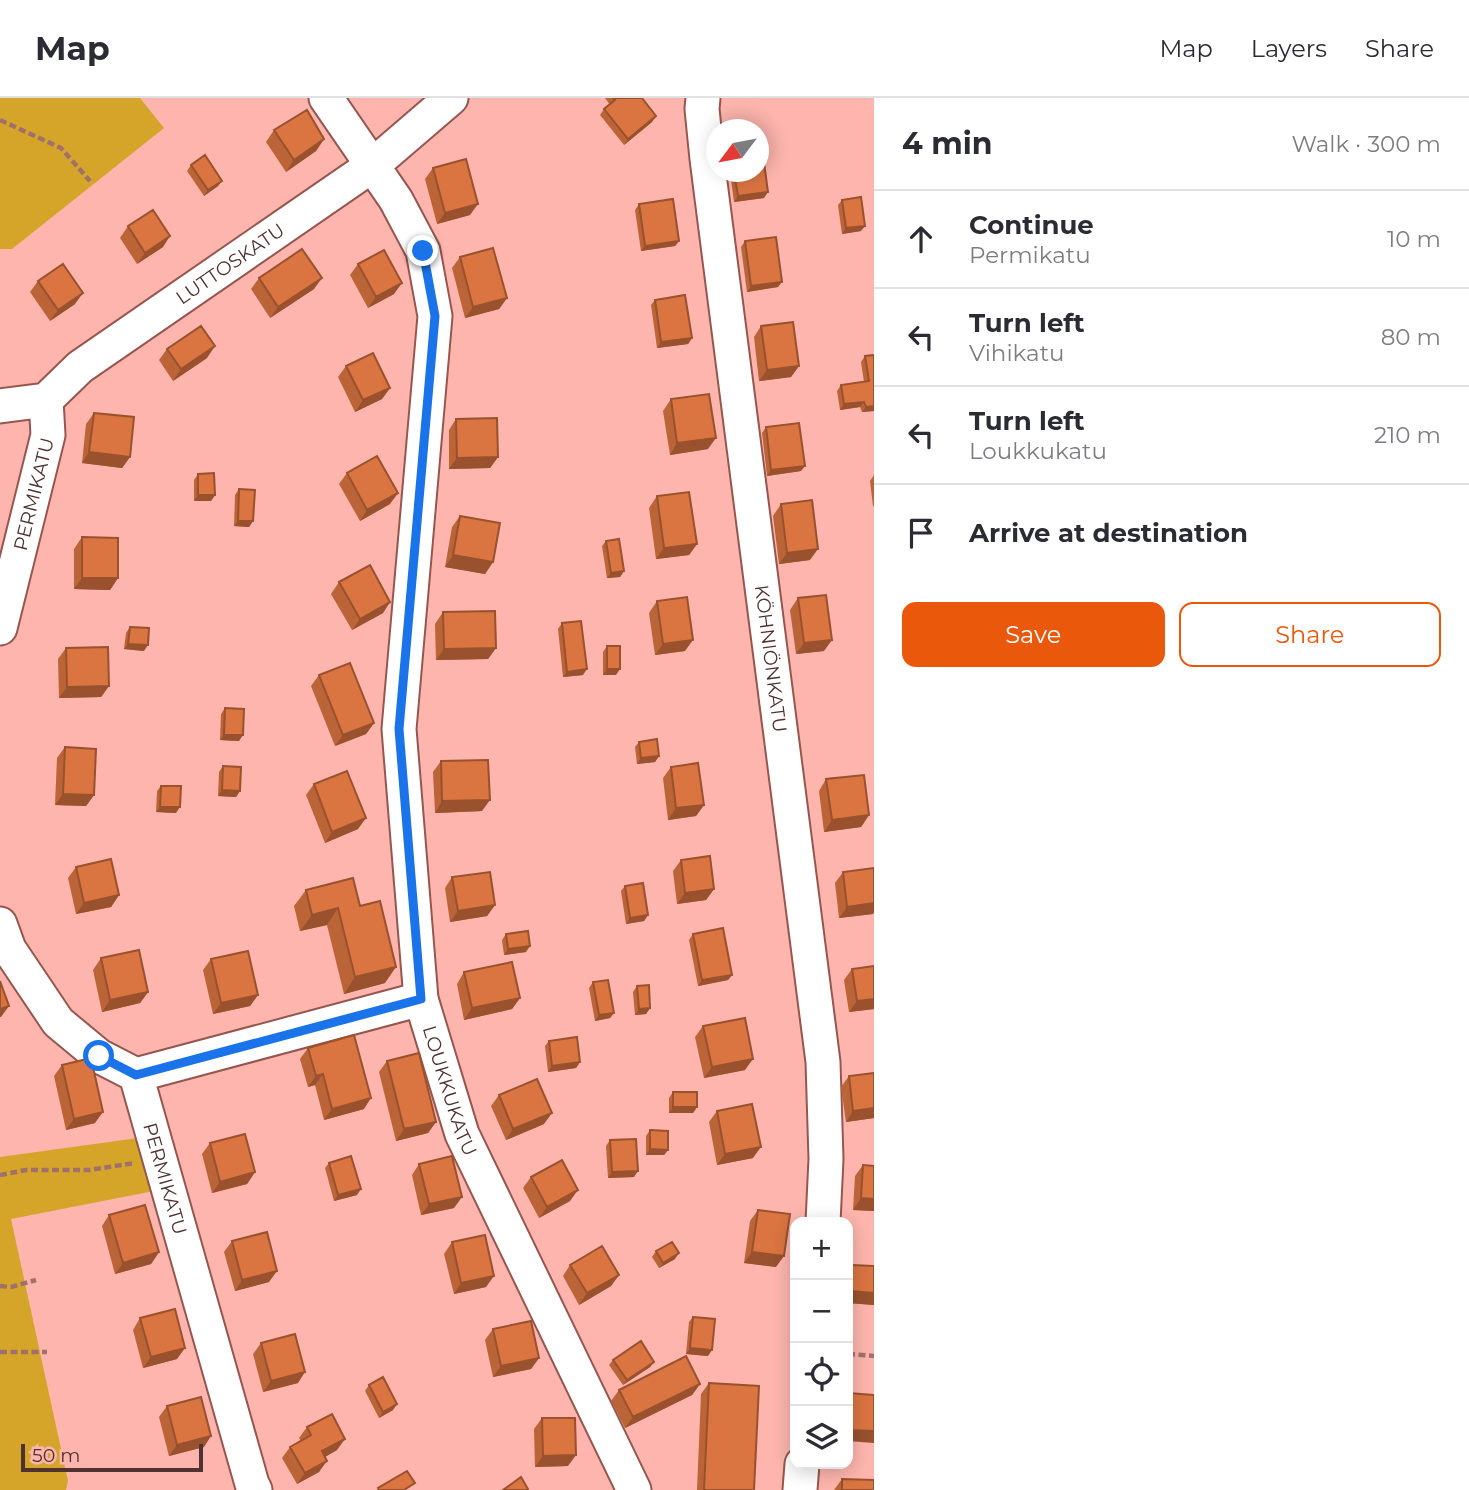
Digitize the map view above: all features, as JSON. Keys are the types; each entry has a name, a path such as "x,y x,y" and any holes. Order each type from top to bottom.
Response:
{"street":[{"name":"LOUKKUKATU","path":"326,98 396,200 423,251 435,316 399,729 421,999 463,1134 634,1490"},
{"name":"LUTTOSKATU","path":"46,400 80,367 373,165 451,98"},
{"name":"KÖHNIÖNKATU","path":"703,98 707,159 823,1062 826,1159 823,1217"},
{"path":"0,405 46,400"},
{"name":"PERMIKATU","path":"0,628 48,435 46,400"},
{"path":"0,924 9,949 58,1022 99,1056 136,1075 421,999"},
{"name":"PERMIKATU","path":"136,1075 252,1488"},
{"path":"800,1490 802,1469"}],"path":[{"path":"0,120 61,148 90,181"},
{"path":"0,1175 26,1170 89,1170 160,1158"},
{"path":"0,1286 11,1287 36,1280"},
{"path":"0,1352 47,1352"},
{"path":"853,1354 874,1356"}],"shaded area":[{"path":"0,98 140,98 164,128 12,249 0,249"},
{"path":"145,1137 159,1190 11,1219 68,1481 66,1490 0,1490 0,1157"}],"building":[{"path":"613,98 642,98 656,116 628,139 604,109 615,100"},
{"path":"307,110 324,139 294,160 274,130"},
{"path":"205,155 222,181 208,190 191,165"},
{"path":"466,159 478,204 445,213 433,168"},
{"path":"736,182 767,182 768,192 738,196"},
{"path":"861,197 865,226 846,228 842,200"},
{"path":"673,199 679,241 645,246 639,204"},
{"path":"153,210 170,236 145,253 128,226"},
{"path":"776,237 782,282 751,286 745,241"},
{"path":"493,248 507,298 473,307 460,257"},
{"path":"302,249 322,278 278,307 259,278"},
{"path":"384,250 402,283 376,297 358,264"},
{"path":"63,264 83,293 58,310 38,281"},
{"path":"685,295 692,338 661,342 655,300"},
{"path":"793,322 799,366 767,370 761,326"},
{"path":"201,326 215,346 181,369 167,349"},
{"path":"373,353 390,388 363,400 346,366"},
{"path":"874,355 874,406 866,407 864,402 844,404 841,385 869,381 865,356"},
{"path":"709,394 716,438 677,443 671,399"},
{"path":"94,413 134,417 130,457 89,452"},
{"path":"497,418 498,457 457,458 456,419"},
{"path":"799,423 805,466 771,470 766,427"},
{"path":"377,456 398,493 367,510 347,473"},
{"path":"214,473 215,495 198,495 198,474"},
{"path":"239,489 255,490 253,521 238,521"},
{"path":"689,492 697,544 664,548 657,496"},
{"path":"812,500 818,549 787,553 781,504"},
{"path":"460,516 500,523 493,562 453,555"},
{"path":"82,537 118,538 118,578 82,578"},
{"path":"619,539 624,571 611,573 606,541"},
{"path":"370,565 390,602 360,619 339,582"},
{"path":"826,595 832,640 804,643 798,598"},
{"path":"687,597 693,640 663,644 657,601"},
{"path":"495,611 496,648 444,649 443,612"},
{"path":"581,621 587,669 567,672 562,623"},
{"path":"130,627 149,628 148,645 128,644"},
{"path":"607,646 620,646 620,669 607,669"},
{"path":"108,647 109,686 67,687 66,648"},
{"path":"350,663 374,723 343,735 319,675"},
{"path":"225,708 244,709 243,735 224,735"},
{"path":"657,739 659,756 641,758 639,742"},
{"path":"65,747 96,749 94,795 63,794"},
{"path":"488,760 490,800 442,801 441,761"},
{"path":"698,763 704,805 676,808 671,767"},
{"path":"223,766 241,767 240,791 222,790"},
{"path":"347,771 366,818 332,832 314,784"},
{"path":"864,775 869,815 832,820 826,779"},
{"path":"161,786 181,786 180,807 160,807"},
{"path":"710,856 714,889 685,893 681,860"},
{"path":"111,859 119,895 84,903 76,867"},
{"path":"874,868 874,903 847,907 843,872"},
{"path":"490,872 495,905 458,911 452,877"},
{"path":"353,878 360,906 380,901 396,967 355,977 338,908 312,915 306,890"},
{"path":"643,883 648,915 630,918 625,886"},
{"path":"723,928 732,975 702,980 693,934"},
{"path":"528,931 530,946 508,949 506,934"},
{"path":"139,950 148,992 110,1000 101,958"},
{"path":"248,951 258,995 221,1003 211,959"},
{"path":"512,962 520,998 472,1008 464,972"},
{"path":"874,966 874,999 857,1001 852,969"},
{"path":"608,980 614,1013 599,1015 593,982"},
{"path":"0,981 9,1006 0,1009"},
{"path":"649,985 650,1008 639,1009 637,986"},
{"path":"745,1018 753,1059 712,1067 703,1026"},
{"path":"354,1035 371,1098 332,1109 323,1074 316,1076 308,1048"},
{"path":"577,1037 580,1062 552,1066 549,1041"},
{"path":"419,1053 436,1122 404,1129 387,1061"},
{"path":"91,1058 103,1112 74,1119 62,1065"},
{"path":"874,1073 874,1108 853,1111 849,1076"},
{"path":"537,1079 552,1113 513,1129 499,1095"},
{"path":"673,1092 697,1092 697,1107 673,1107"},
{"path":"752,1104 761,1147 725,1154 717,1111"},
{"path":"650,1130 668,1131 668,1150 650,1149"},
{"path":"245,1134 255,1172 220,1182 210,1143"},
{"path":"636,1139 638,1171 612,1172 610,1140"},
{"path":"351,1156 361,1189 338,1195 329,1163"},
{"path":"452,1156 462,1197 429,1204 419,1164"},
{"path":"562,1160 578,1190 547,1207 531,1177"},
{"path":"863,1165 874,1166 874,1199 861,1198"},
{"path":"145,1205 159,1252 123,1263 109,1215"},
{"path":"758,1210 790,1214 784,1256 752,1252"},
{"path":"267,1232 277,1271 242,1280 232,1241"},
{"path":"485,1235 494,1276 461,1283 452,1242"},
{"path":"672,1242 679,1253 663,1263 656,1251"},
{"path":"602,1246 619,1275 587,1293 570,1265"},
{"path":"853,1265 874,1266 874,1293 853,1291"},
{"path":"175,1309 185,1348 151,1357 140,1318"},
{"path":"693,1317 715,1319 712,1350 690,1348"},
{"path":"531,1321 539,1358 501,1366 493,1329"},
{"path":"295,1334 305,1372 271,1381 261,1343"},
{"path":"641,1341 654,1362 627,1380 613,1360"},
{"path":"686,1356 700,1384 633,1417 619,1390"},
{"path":"383,1377 397,1404 383,1412 369,1385"},
{"path":"709,1383 759,1386 754,1490 704,1490"},
{"path":"853,1393 874,1395 874,1431 853,1430"},
{"path":"201,1397 211,1436 177,1445 167,1406"},
{"path":"332,1414 345,1439 322,1451 327,1461 305,1473 290,1447 311,1435 307,1427"},
{"path":"542,1418 575,1418 576,1455 543,1456"},
{"path":"407,1471 415,1483 404,1490 379,1490 378,1488"},
{"path":"521,1477 527,1490 503,1490"},
{"path":"842,1479 874,1480 874,1490 842,1490"}],"route":[{"path":"99,1056 136,1075 421,999 399,729 435,316 423,251"}]}
